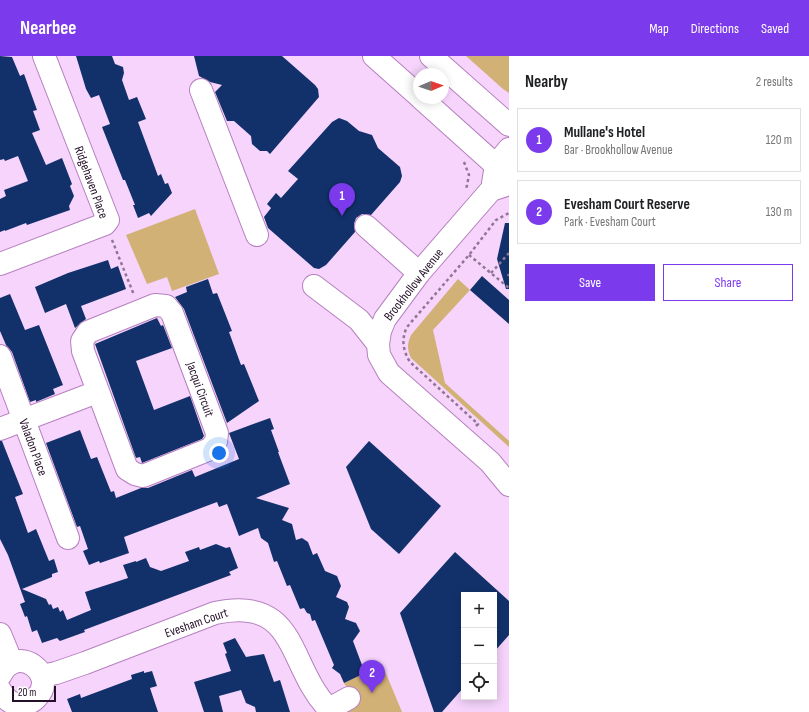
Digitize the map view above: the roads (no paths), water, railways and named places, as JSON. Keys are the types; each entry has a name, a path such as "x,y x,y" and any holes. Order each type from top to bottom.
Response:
{"street":[{"name":"Ridgehaven Place","path":"0,264 105,224 108,220 44,56"},
{"path":"374,56 413,91"},
{"path":"431,56 509,125"},
{"path":"201,90 256,235"},
{"path":"429,104 505,163 500,187"},
{"name":"Brookhollow Avenue","path":"500,187 419,273 385,319 380,331 378,344 383,364 393,377 490,462 509,484"},
{"path":"366,226 419,273"},
{"path":"314,286 359,320 378,344"},
{"name":"Jacqui Circuit","path":"155,305 166,306 172,313 217,433 216,442 210,449 144,476 135,474 127,469 97,392 83,351 82,341 88,332 155,305"},
{"name":"Valadon Place","path":"0,356 68,538"},
{"path":"0,429 97,392"},
{"name":"Evesham Court","path":"42,676 85,663 215,613 234,609 248,610 274,622 285,632 292,643 312,689 329,710 349,698"},
{"path":"0,634 6,669 26,662 38,670 42,676 42,690 30,708 8,701 0,690"}],"place":[{"name":"Mullane's Hotel","path":"342,216"},
{"name":"Evesham Court Reserve","path":"372,693"}]}
